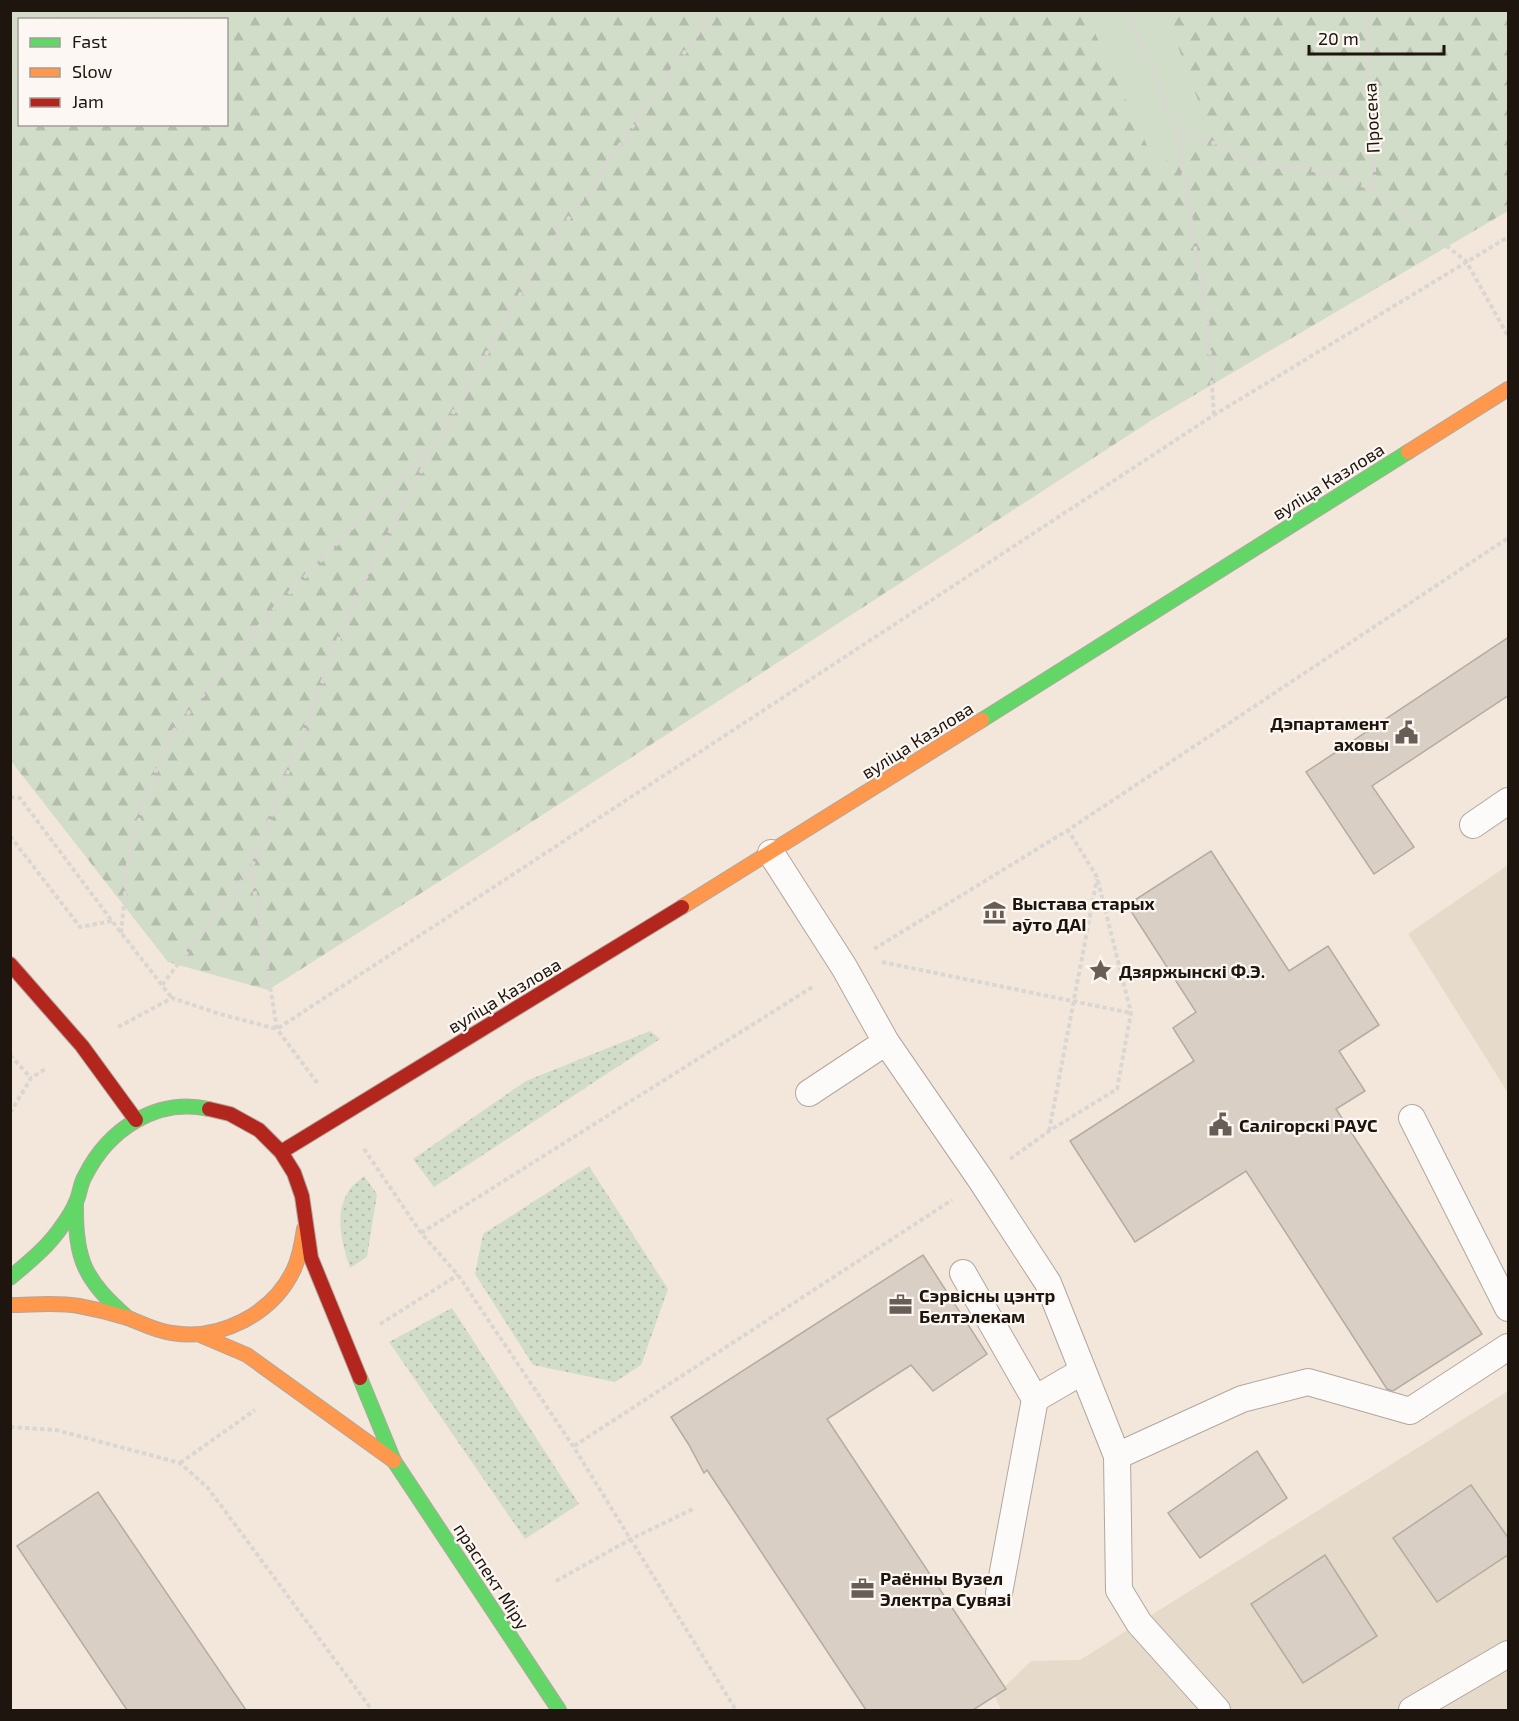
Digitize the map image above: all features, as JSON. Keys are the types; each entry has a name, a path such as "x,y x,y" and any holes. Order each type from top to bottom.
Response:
{"main road":[{"name":"вуліца Казлова","path":"281,1152 771,853 1509,389"},
{"path":"10,963 82,1046 136,1120"},
{"path":"130,1319 104,1298 86,1270 76,1238 76,1204 83,1179 96,1155 114,1135 136,1120 166,1109 199,1107 230,1114 259,1130 281,1152 294,1173 302,1197 311,1258 394,1461"},
{"path":"10,1278 44,1250 76,1204"},
{"path":"10,1305 78,1306 130,1319 152,1329 175,1334 200,1335 227,1329 253,1317 274,1299 291,1276 301,1249 305,1221"},
{"path":"200,1335 247,1355 394,1461"},
{"name":"праспект Міру","path":"394,1461 559,1710"}],"lane":[{"path":"1473,825 1509,801"},
{"path":"771,853 853,962 886,1042 981,1180 1048,1283 1117,1456 1119,1590 1139,1623 1217,1710"},
{"path":"809,1093 886,1042"},
{"path":"1412,1118 1509,1308"},
{"path":"963,1273 1035,1399 999,1593"},
{"path":"1117,1456 1242,1399 1308,1382 1410,1411 1509,1347"},
{"path":"1035,1399 1083,1371"},
{"path":"1412,1710 1509,1654"}],"path":[{"path":"162,985 251,869 352,604 438,439 541,258 714,10"},
{"path":"1128,10 1176,127 1208,327 1214,416"},
{"name":"Просека","path":"1366,10 1375,190"},
{"path":"1176,127 1268,166 1325,171 1375,190 1466,261 1509,336"},
{"path":"10,797 20,798 172,998 277,1029 1214,416 1509,237"},
{"path":"121,933 130,846 167,739 272,611 438,439"},
{"path":"736,1710 573,1446 458,1275 421,1233 1068,830 1509,538"},
{"path":"573,1446 878,1250 1049,1131 1117,1089 1131,1013 1097,877 1068,830"},
{"path":"10,836 80,927 112,921"},
{"path":"251,869 277,1029"},
{"path":"1049,1131 1097,877"},
{"path":"853,962 1131,1013"},
{"path":"10,1113 31,1078 82,1046 172,998"},
{"path":"10,1055 31,1078"},
{"path":"10,1427 56,1430 180,1463 208,1488 372,1710"},
{"path":"556,1581 630,1539 695,1508"}],"shaded area":[{"path":"1508,865 1508,1093 1408,934"},
{"path":"1508,1391 1508,1710 1001,1710 995,1696 1031,1661 1080,1660"}],"green space":[{"path":"11,11 1085,11 1158,167 1165,11 1508,11 1508,211 1152,420 456,871 268,990 168,962 11,761"},
{"path":"1085,11 1165,11 1209,130 1157,167"},
{"path":"650,1031 660,1039 434,1187 413,1159 526,1081"},
{"path":"589,1166 668,1289 641,1365 615,1382 533,1365 475,1274 483,1234"},
{"path":"364,1176 377,1194 367,1257 350,1268 342,1238 340,1218 350,1189"},
{"path":"452,1308 579,1504 525,1539 389,1342"}],"building":[{"name":"Дэпартамент аховы","path":"1509,637 1509,695 1372,786 1414,847 1374,874 1306,772"},
{"name":"Салігорскі РАУС","path":"1211,851 1289,971 1328,946 1379,1025 1339,1051 1365,1091 1336,1109 1482,1334 1393,1391 1387,1389 1246,1171 1135,1242 1070,1141 1194,1061 1173,1028 1196,1012 1127,905"},
{"name":"Раённы Вузел Электра Сувязі","path":"923,1255 987,1354 933,1391 911,1365 827,1419 1006,1689 973,1710 866,1710 707,1470 704,1473 671,1417"},
{"path":"1257,1451 1287,1498 1200,1558 1168,1513"},
{"path":"1471,1485 1509,1539 1509,1554 1437,1602 1393,1538"},
{"path":"98,1492 246,1710 127,1710 17,1546"},
{"path":"1325,1555 1377,1636 1303,1683 1251,1604"}],"traffic: fast":[{"path":"982,720 1408,452"},
{"path":"10,1278 57,1234 73,1208 83,1179 95,1159 120,1131 153,1113 170,1108 209,1109"},
{"path":"76,1204 78,1241 85,1268 113,1305 128,1318"},
{"path":"360,1378 394,1461 559,1710"}],"traffic: slow":[{"path":"1408,452 1508,389"},
{"path":"682,907 982,720"},
{"path":"10,1305 79,1306 122,1316 172,1333 208,1333 243,1321 273,1299 285,1285 294,1269 304,1229"},
{"path":"200,1335 247,1355 394,1461"}],"traffic: jam":[{"path":"281,1152 682,907"},
{"path":"10,964 82,1046 136,1120"},
{"path":"209,1109 230,1114 259,1130 281,1152 294,1173 302,1196 311,1258 360,1378"}],"place":[{"name":"Дэпартамент аховы","path":"1407,733"},
{"name":"Выстава старых аўто ДАІ","path":"994,913"},
{"name":"Дзяржынскі Ф.Э.","path":"1101,971"},
{"name":"Салігорскі РАУС","path":"1221,1125"},
{"name":"Сэрвісны цэнтр Белтэлекам","path":"901,1305"},
{"name":"Раённы Вузел Электра Сувязі","path":"862,1588"}]}
